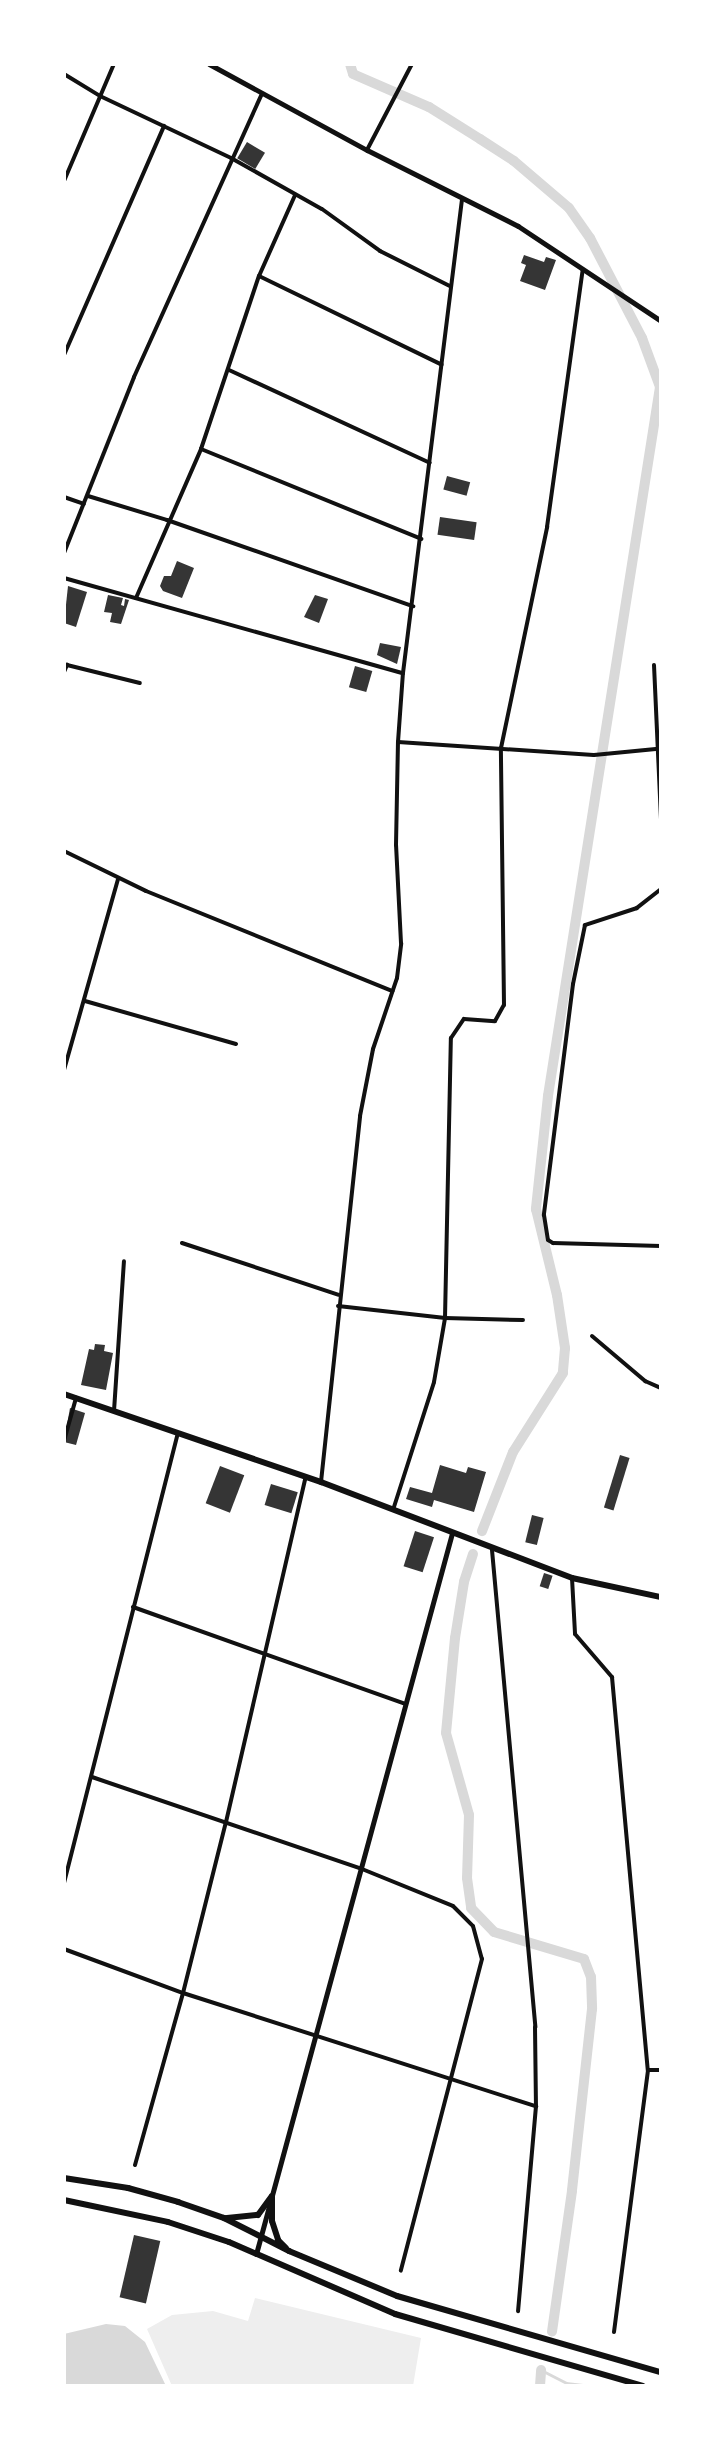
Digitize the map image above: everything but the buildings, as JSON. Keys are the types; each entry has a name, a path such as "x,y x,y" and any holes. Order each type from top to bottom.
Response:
{"main road":[{"path":"64,1394 321,1482 492,1550 572,1578 661,1597"},
{"path":"64,2178 128,2188 224,2218 289,2251 397,2296 661,2372"},
{"path":"224,2218 258,2215 272,2196"},
{"path":"272,2196 272,2221 278,2240 289,2251"},
{"path":"64,2200 168,2222 256,2255 395,2314 643,2386"}],"street":[{"path":"64,181 114,64"},
{"path":"209,64 367,150 518,226 661,321"},
{"path":"367,150 412,64"},
{"path":"64,74 100,96 231,158 348,226 380,251 451,287"},
{"path":"64,553 134,377 262,94"},
{"path":"64,355 164,125"},
{"path":"136,598 167,520 201,449 259,276 295,195"},
{"path":"321,1482 360,1116 373,1049 397,978 401,943 396,845 403,673 462,199"},
{"path":"393,1510 434,1382 445,1318 451,1038 464,1019 495,1021 504,1005 501,748 547,527 583,269"},
{"path":"259,276 442,365"},
{"path":"229,370 430,464"},
{"path":"201,449 421,539"},
{"path":"88,496 167,520 413,606"},
{"path":"64,497 84,504"},
{"path":"64,578 403,673"},
{"path":"64,672 67,665 140,683"},
{"path":"654,665 661,822"},
{"path":"398,742 594,755 656,749"},
{"path":"64,851 118,879 392,991"},
{"path":"64,1070 118,879"},
{"path":"661,889 637,908 585,925 573,984 544,1215 548,1240 661,1246"},
{"path":"85,1001 236,1044"},
{"path":"182,1243 339,1295"},
{"path":"114,1411 124,1261"},
{"path":"338,1306 445,1318 523,1320"},
{"path":"592,1336 645,1381 661,1388"},
{"path":"64,1441 76,1398"},
{"path":"64,1883 178,1431"},
{"path":"135,2165 226,1822 268,1652 305,1479"},
{"path":"256,2255 452,1533"},
{"path":"492,1550 529,1950 536,2106 518,2311"},
{"path":"572,1578 575,1634 612,1677 648,2070 614,2332"},
{"path":"132,1606 268,1652 405,1704"},
{"path":"92,1777 362,1869 453,1906 473,1926 482,1959 401,2271"},
{"path":"64,1949 183,1993 536,2106"},
{"path":"648,2070 661,2070"}],"shaded area":[{"path":"255,2298 421,2338 413,2386 172,2386 147,2329 172,2315 213,2311 248,2321"},
{"path":"106,2324 125,2326 145,2342 166,2386 64,2386 64,2334"}],"waterway":[{"path":"350,64 353,74 429,107 514,161 569,208 590,238 642,338 660,387 548,1096 536,1209 557,1295 565,1348 563,1373 513,1452 482,1531"},
{"path":"473,1554 464,1582 455,1638 446,1733 469,1815 467,1878 471,1908 494,1932 584,1959 591,1977 592,2009 572,2191 552,2332"},
{"path":"541,2370 566,2383 589,2386"},
{"path":"540,2386 541,2370"}]}
